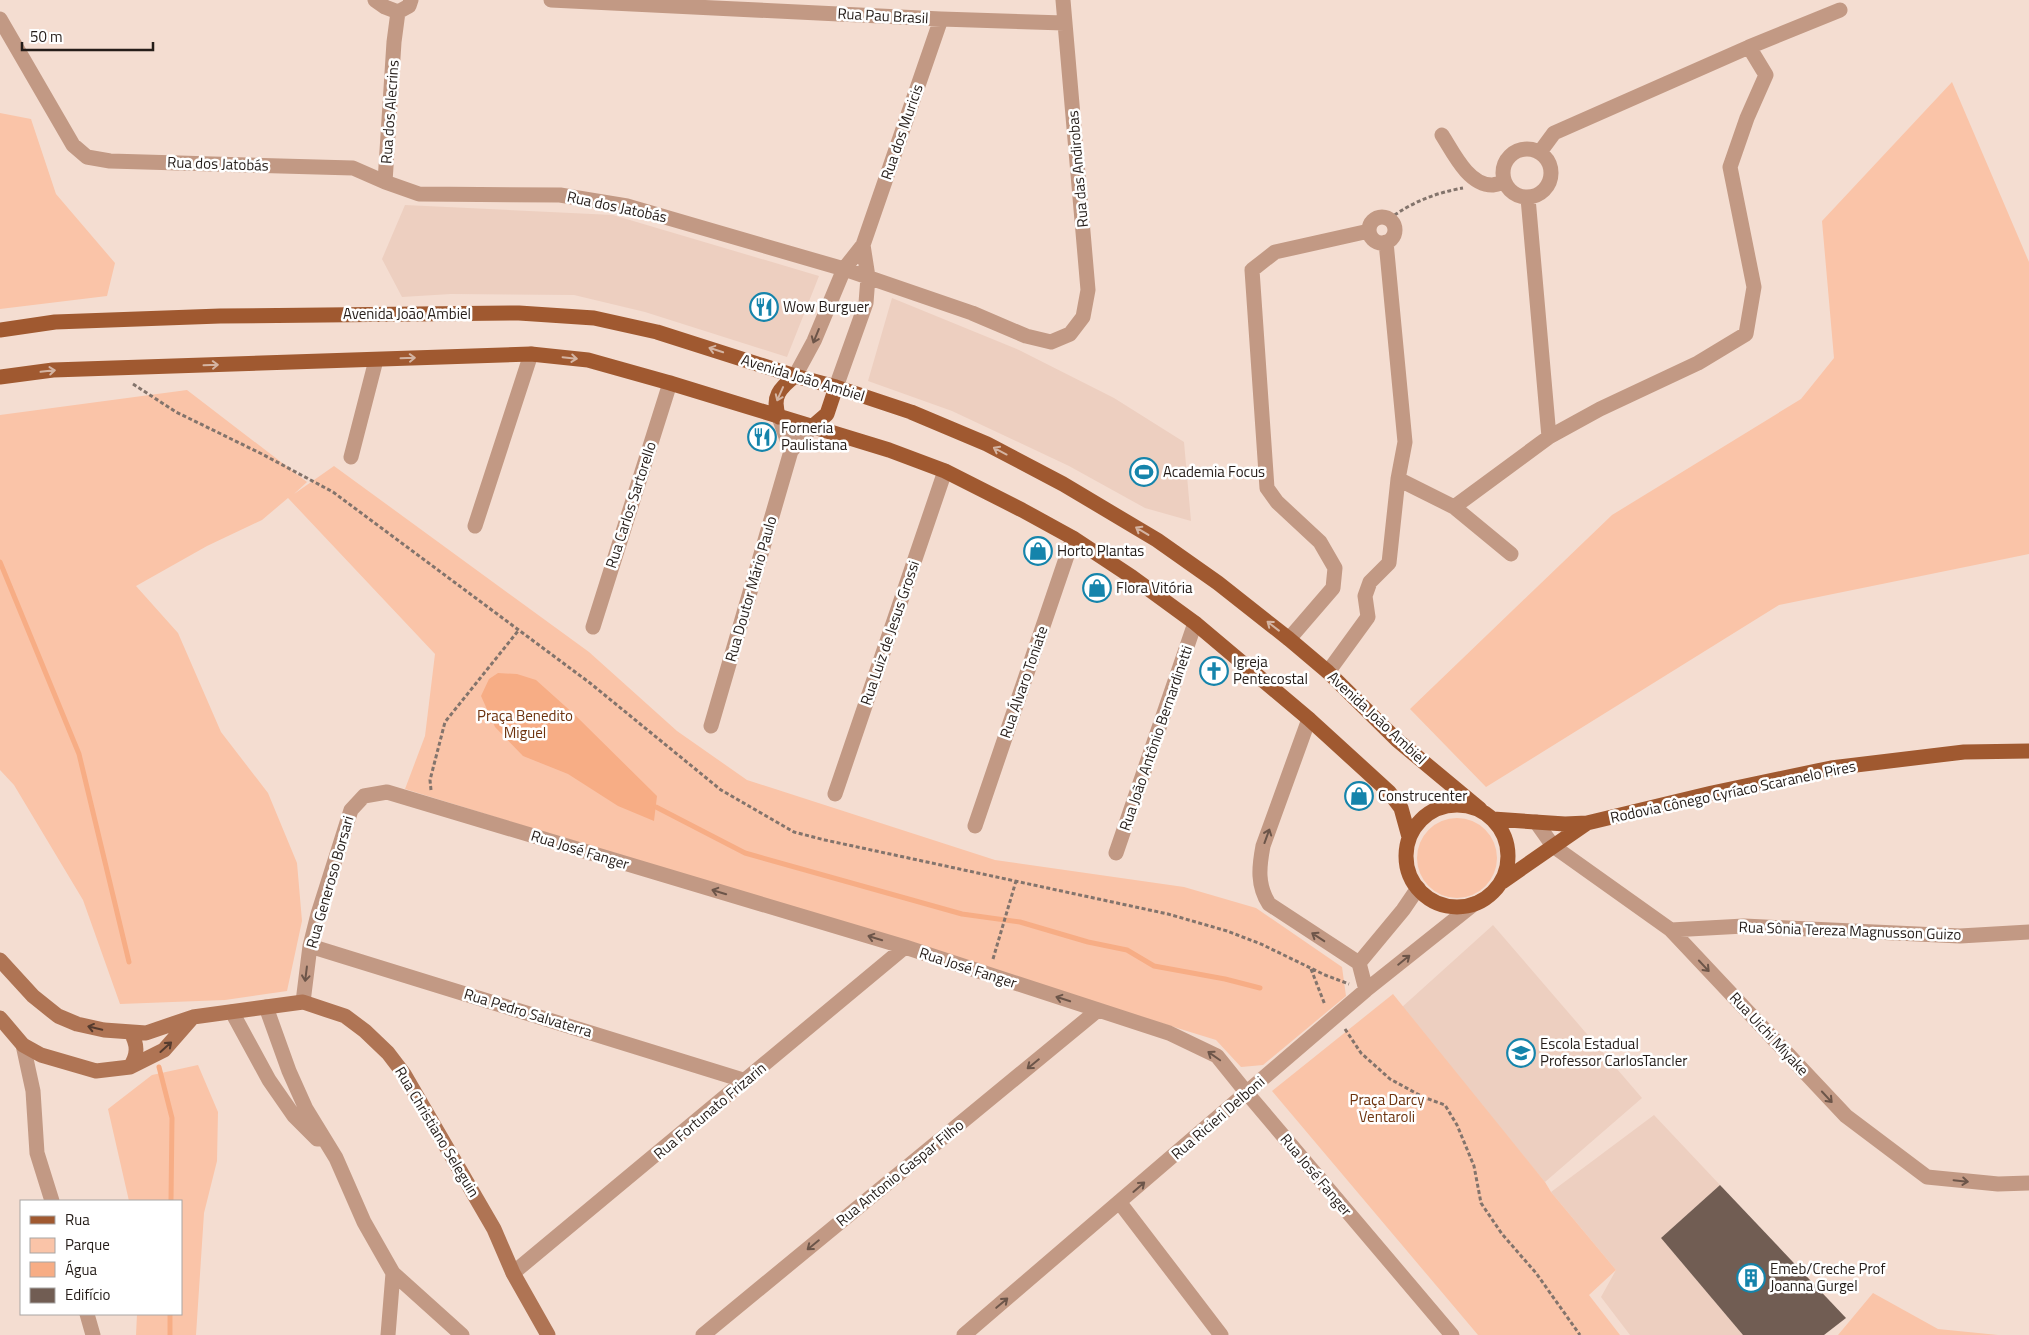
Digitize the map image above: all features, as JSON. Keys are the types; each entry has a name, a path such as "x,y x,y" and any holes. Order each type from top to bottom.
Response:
{"main road":[{"name":"Avenida João Ambiel","path":"0,330 56,322 201,317 519,313 594,318 658,332 912,412 987,444 1063,484 1157,540 1218,583 1289,639 1328,672 1397,740 1493,819 1504,833 1508,850 1507,868 1500,884"},
{"path":"0,377 53,370 531,354 588,360 889,450 945,471 1072,538 1132,577 1195,623 1309,719 1389,792 1401,808 1409,837 1406,854 1408,870 1418,888 1427,897 1441,905 1458,907 1474,904 1489,896 1500,884"},
{"path":"780,416 775,406 777,396 784,385 795,376"},
{"path":"812,427 828,414 836,387"},
{"name":"Rodovia Cônego Cyríaco Scaranelo Pires","path":"1493,819 1587,823 1712,793 1832,768 1964,752 2029,750"},
{"name":"Avenida João Ambiel","path":"1409,837 1418,823 1431,811 1447,805 1464,804 1480,809"},
{"name":"Rodovia Cônego Cyríaco Scaranelo Pires","path":"1500,884 1587,823"},
{"name":"Rua Christiano Seleguin","path":"0,960 33,996 58,1016 77,1024 104,1030 146,1033 193,1017 303,1002 344,1016 366,1031 388,1053 404,1074 494,1229 513,1273 548,1335"},
{"path":"0,1018 23,1045 41,1055 96,1071 130,1067 164,1050 193,1017"},
{"path":"130,1067 137,1051 136,1042 131,1033"}],"street":[{"path":"386,6 409,6 413,0"},
{"name":"Rua Pau Brasil","path":"551,0 941,19 1064,23"},
{"name":"Rua das Andirobas","path":"1063,0 1088,290 1083,317 1070,334"},
{"name":"Rua dos Alecrins","path":"385,182 394,42 386,6"},
{"path":"1540,152 1554,133 1749,47 1840,10"},
{"name":"Rua dos Jatobás","path":"0,19 72,145 87,157 110,161 352,168 420,194 560,195 627,206 844,269 972,313 1026,336 1051,342 1070,334"},
{"name":"Rua dos Muricis","path":"795,376 807,358 844,269 863,246 941,19"},
{"path":"1454,508 1549,437 1698,363 1746,334 1754,287 1730,167 1747,118 1766,75 1749,47"},
{"path":"1442,135 1465,169 1477,182 1492,185 1504,182"},
{"path":"1526,148 1540,152 1550,164 1551,179 1542,192 1536,196 1528,198 1513,194 1504,182 1503,167 1511,154 1526,148"},
{"path":"1528,198 1549,437"},
{"path":"1369,231 1373,220 1384,217 1389,219 1393,223 1394,234 1386,242"},
{"path":"1369,231 1375,240 1386,242"},
{"path":"1289,639 1333,588 1335,568 1320,542 1277,502 1267,488 1252,270 1275,252 1369,231"},
{"path":"1328,672 1368,616 1365,596 1370,582 1389,563 1398,479 1405,442 1386,242"},
{"name":"Rua dos Muricis","path":"836,387 866,304 868,277 863,246"},
{"path":"475,526 531,354"},
{"path":"351,457 376,360"},
{"name":"Rua Carlos Sartorello","path":"592,627 670,383"},
{"path":"780,416 791,451"},
{"name":"Rua Doutor Mário Paulo","path":"711,726 791,451 812,427"},
{"name":"Rua Luiz de Jesus Grossi","path":"835,794 945,471"},
{"path":"1398,479 1454,508 1511,554"},
{"name":"Rua Álvaro Toniate","path":"975,826 1072,538"},
{"name":"Rua João Antônio Bernardinetti","path":"1116,854 1195,623"},
{"path":"1309,719 1263,846 1260,864 1260,883 1263,894 1269,904 1359,963 1366,990"},
{"name":"Rua José Fanger","path":"364,796 387,792 905,947 1169,1033 1217,1056 1452,1335"},
{"name":"Rua Generoso Borsari","path":"303,1002 310,946 318,914 351,810 364,796"},
{"name":"Rua Uichi Miyake","path":"1536,822 1553,846 1671,930 1846,1116 1928,1177 1998,1184 2029,1183"},
{"path":"1359,963 1403,910 1418,888"},
{"name":"Rua Ricieri Delboni","path":"964,1335 1366,990 1474,904"},
{"name":"Rua Sônia Tereza Magnusson Guizo","path":"1671,930 1744,926 1960,936 2029,932"},
{"name":"Rua Pedro Salvaterra","path":"310,946 746,1081"},
{"name":"Rua Fortunato Frizarin","path":"513,1273 905,947"},
{"path":"266,1007 289,1071 306,1109 336,1158 364,1222 393,1273 462,1335"},
{"name":"Rua Antonio Gaspar Filho","path":"703,1335 1098,1010"},
{"path":"232,1012 269,1080 294,1116 336,1158"},
{"path":"23,1045 33,1091 37,1153 52,1200"},
{"path":"1120,1203 1221,1335"},
{"path":"388,1335 393,1273"},
{"path":"86,1315 93,1335"}],"path":[{"path":"1389,219 1422,199 1444,191 1464,188 1477,182"},
{"path":"433,806 430,780 445,722 518,631"},
{"path":"989,975 1016,881"},
{"path":"1311,969 1323,1003 1361,1053 1390,1079 1423,1097 1445,1105 1457,1125 1474,1166 1481,1203 1502,1234 1536,1273 1580,1335"}],"shaded area":[{"path":"405,205 613,215 819,276 787,357 645,312 574,295 451,294 402,297 382,259"},
{"path":"892,298 1019,350 1114,398 1184,442 1191,521 1145,508 1069,466 952,411 868,381"},
{"name":"Escola Estadual Professor CarlosTancler","path":"1493,925 1642,1098 1545,1182 1401,1008"},
{"path":"1654,1115 1720,1185 1661,1238 1743,1335 1630,1335 1601,1297 1616,1270 1551,1192"}],"green space":[{"path":"1952,82 2029,262 2029,554 1779,605 1486,787 1410,709 1612,515 1801,399 1834,358 1822,221"},
{"path":"0,113 31,119 56,194 115,263 107,296 0,309"},
{"name":"Praça Benedito Miguel","path":"187,390 307,482 294,494 334,466 589,652 677,731 747,780 995,860 1184,887 1256,908 1342,967 1346,996 1263,1065 1241,1067 1216,1040 405,789 425,736 435,654 288,498 262,520 207,546 136,586 178,633 221,732 268,793 297,863 302,921 287,991 225,1000 120,1004 83,900 14,785 0,770 0,415"},
{"path":"1449,818 1465,818 1486,829 1497,850 1497,866 1486,887 1465,898 1449,898 1435,892 1423,880 1417,866 1417,850 1423,836 1435,824"},
{"name":"Praça Darcy Ventaroli","path":"1393,994 1545,1182 1551,1192 1616,1270 1589,1295 1620,1335 1478,1335 1272,1091"},
{"path":"198,1065 218,1112 217,1161 204,1213 196,1335 136,1335 137,1315 182,1315 182,1200 129,1200 108,1109 152,1075"},
{"path":"1873,1293 1938,1329 1998,1335 1838,1335"}],"water":[{"path":"498,673 517,674 536,680 575,715 657,796 654,821 618,806 568,774 523,756 495,727 481,696 489,679"}],"building":[{"name":"Emeb/Creche Prof Joanna Gurgel","path":"1720,1185 1846,1318 1824,1335 1743,1335 1661,1238"}],"waterway":[{"path":"0,562 79,754 129,962"},
{"path":"656,807 745,853 962,914 1020,922 1088,942 1127,950 1154,966 1225,979 1260,988"},
{"path":"159,1067 172,1118 171,1200"},
{"path":"170,1315 170,1335"}],"place":[{"name":"Wow Burguer","path":"764,307"},
{"name":"Forneria Paulistana","path":"762,437"},
{"name":"Academia Focus","path":"1144,472"},
{"name":"Horto Plantas","path":"1038,551"},
{"name":"Flora Vitória","path":"1097,588"},
{"name":"Igreja Pentecostal","path":"1214,671"},
{"name":"Construcenter","path":"1359,796"},
{"name":"Escola Estadual Professor CarlosTancler","path":"1521,1053"},
{"name":"Emeb/Creche Prof Joanna Gurgel","path":"1751,1278"}]}
